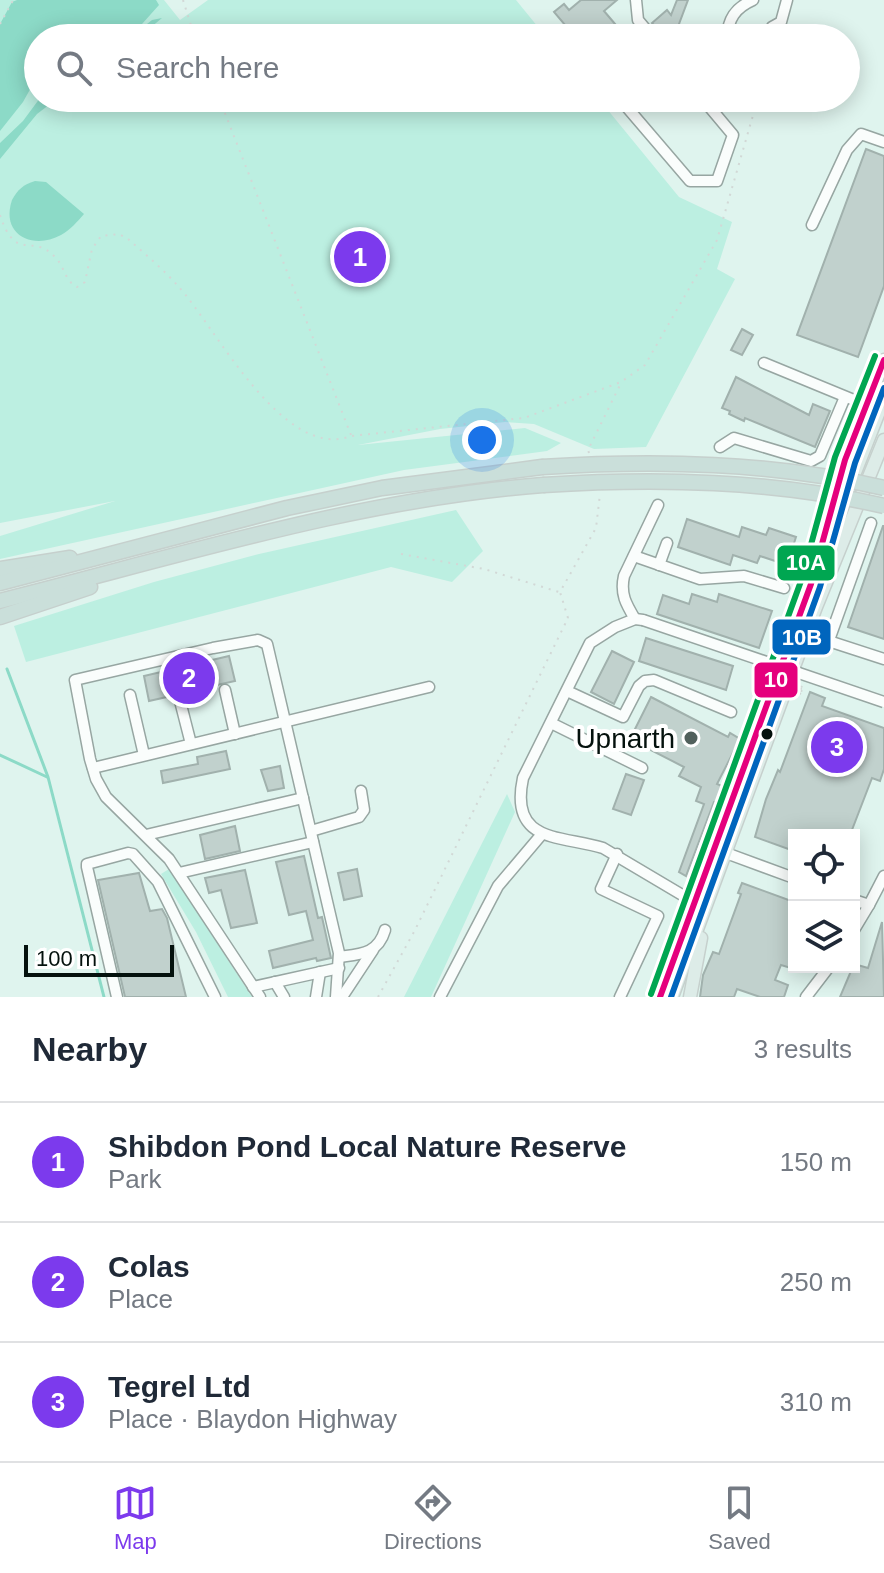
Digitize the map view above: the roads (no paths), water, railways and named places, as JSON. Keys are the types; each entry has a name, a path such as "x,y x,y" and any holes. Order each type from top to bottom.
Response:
{"highway":[{"path":"0,583 287,508 382,488 542,467 681,463 760,468 884,488"},
{"path":"0,601 228,542 482,490 607,481 699,481 817,493 884,506"},
{"path":"0,569 59,558 94,558"},
{"path":"0,617 94,586 138,566"}],"main road":[{"path":"811,584 845,460 884,360"},
{"path":"660,997 811,584 884,399"},
{"path":"672,997 807,634 884,440"},
{"path":"690,997 696,953 715,884"}],"street":[{"path":"636,0 641,24"},
{"path":"728,24 735,12 753,0"},
{"path":"777,24 781,22 787,0"},
{"path":"631,112 690,181 717,181 733,135 714,112"},
{"path":"812,225 847,150 861,134 884,142"},
{"path":"764,363 866,405"},
{"path":"720,447 734,438 811,461 820,456 845,397"},
{"path":"658,505 622,588 625,603 639,620 884,702"},
{"path":"829,640 871,523"},
{"path":"659,565 667,543"},
{"path":"634,556 700,579 744,576 784,588"},
{"path":"828,580 848,587"},
{"path":"639,620 615,627 590,643 523,778 520,793 524,813 531,825 542,834 559,840 587,843 617,854 694,902"},
{"path":"807,634 884,659"},
{"path":"260,997 179,873 146,835 106,797 93,768 75,680 258,640 267,644 339,962 339,997"},
{"path":"567,691 623,717 639,686 645,681 654,680 731,712"},
{"path":"93,768 429,687"},
{"path":"225,690 235,734"},
{"path":"130,695 144,755"},
{"path":"179,697 191,744"},
{"path":"551,723 642,768"},
{"path":"179,873 312,836 359,817 364,810 361,791"},
{"path":"146,835 303,798"},
{"path":"440,997 498,886 542,834"},
{"path":"117,997 87,864 128,853 133,854 158,882 215,997"},
{"path":"726,853 788,876"},
{"path":"617,854 601,889 658,916 620,997"},
{"path":"860,920 884,876"},
{"path":"857,901 869,905"},
{"path":"339,997 382,939 385,930"},
{"path":"253,987 320,972 374,949"},
{"path":"316,997 320,972"},
{"path":"806,997 824,973"},
{"path":"275,982 284,997"}],"waterway":[{"path":"7,669 48,777 104,997"},
{"path":"0,755 47,777"}],"place":[{"name":"Shibdon Pond Local Nature Reserve","path":"360,257"},
{"name":"Colas","path":"189,678"},
{"name":"Upnarth","path":"691,738"},
{"name":"Tegrel Ltd","path":"837,747"}]}
